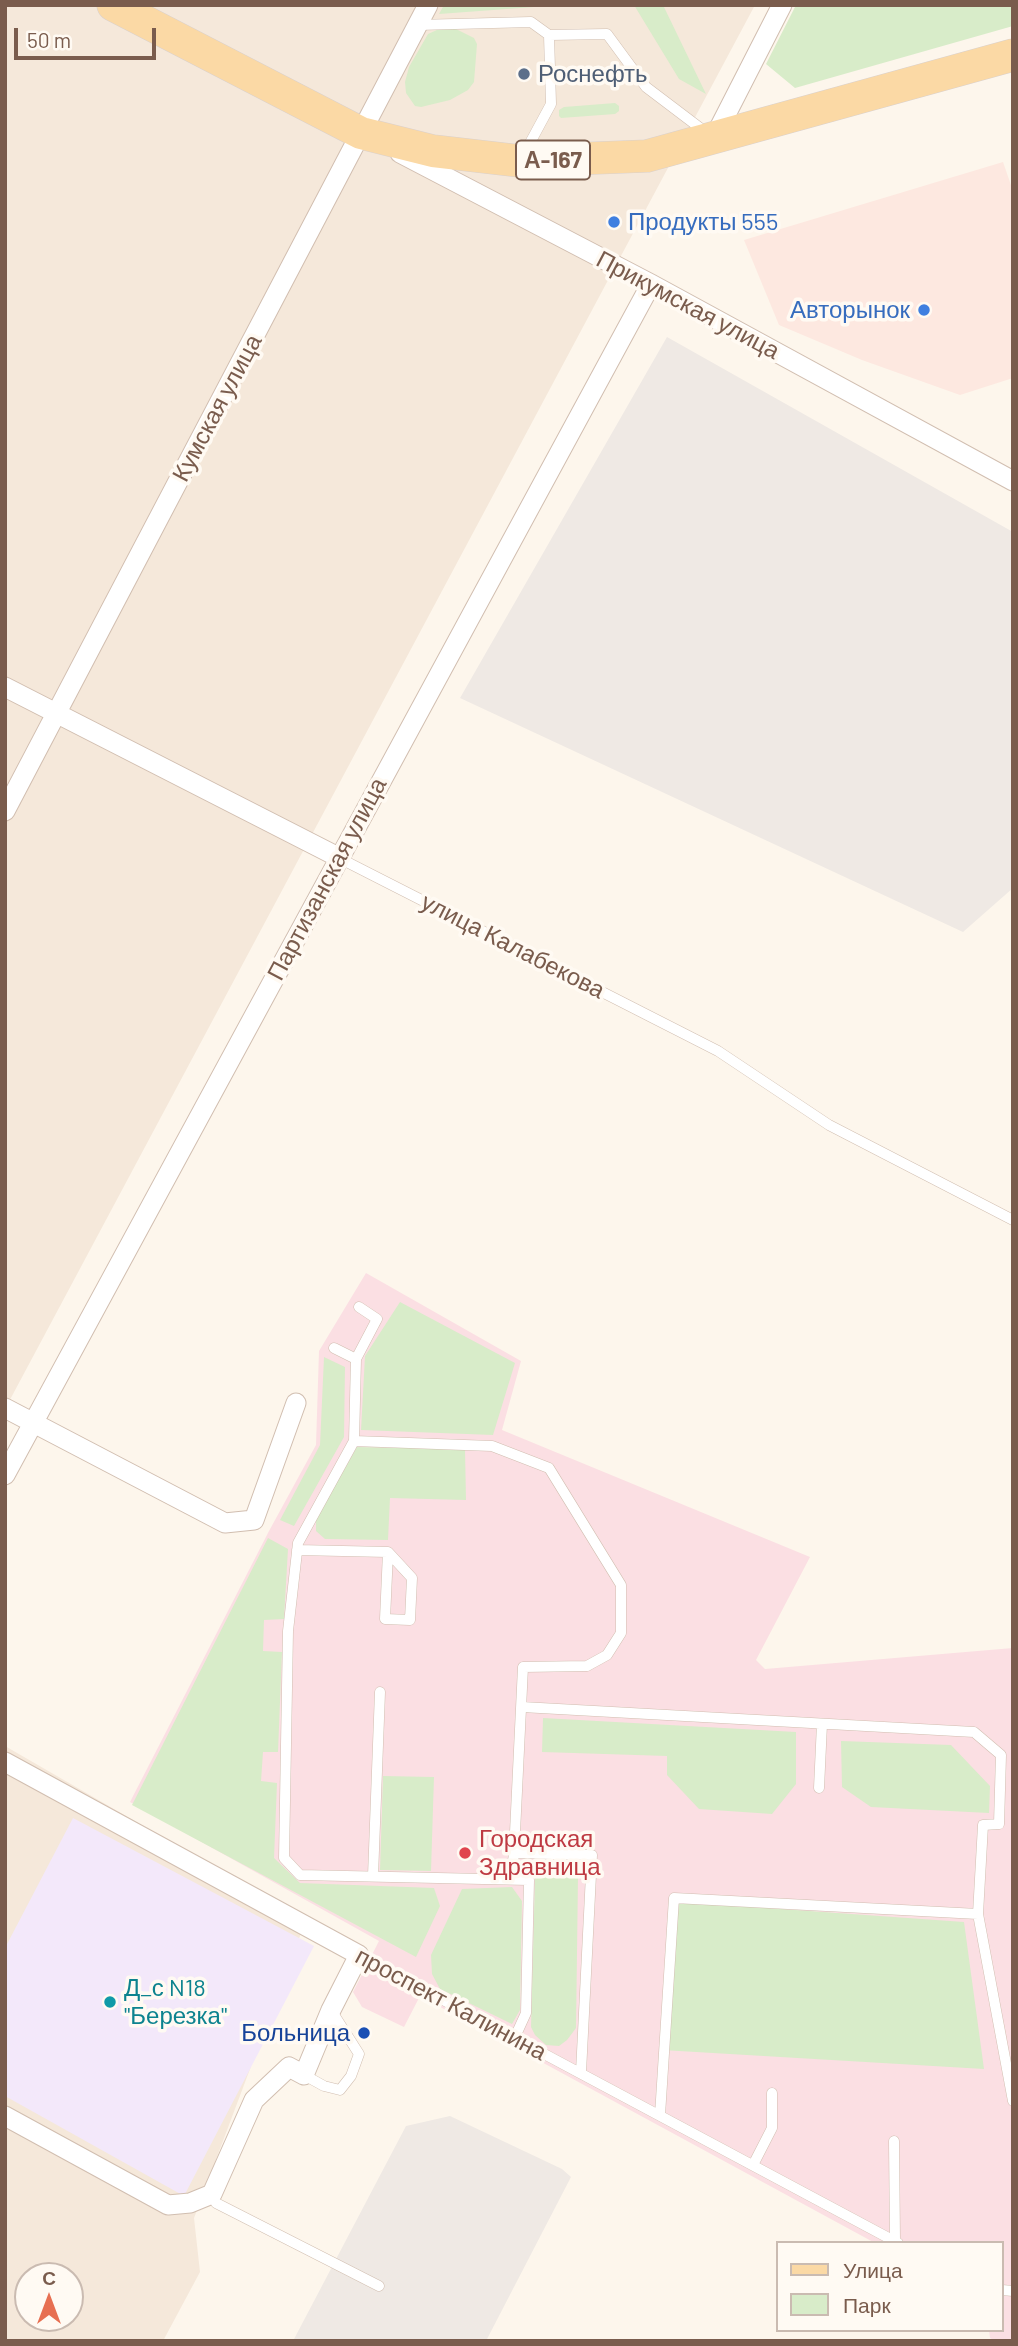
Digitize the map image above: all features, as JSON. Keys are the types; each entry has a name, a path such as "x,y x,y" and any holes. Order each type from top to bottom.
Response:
{"main road":[{"name":"Прикумская улица","path":"113,5 362,133 433,151 520,161 647,156 1013,55"}],"street":[{"name":"Кумская улица","path":"5,811 428,5"},
{"path":"714,138 782,5"},
{"name":"Прикумская улица","path":"362,133 651,284 1013,481"},
{"name":"Партизанская улица","path":"5,1475 651,284"},
{"name":"улица Калабекова","path":"5,687 338,857"},
{"path":"5,1408 225,1523 254,1520 296,1404"},
{"name":"проспект Калинина","path":"5,1762 359,1955"},
{"path":"5,2116 169,2205 190,2203 212,2194 254,2100 289,2067 304,2075 331,2010 359,1955"}],"lane":[{"path":"417,25 531,22 549,35 607,34 646,87 714,138"},
{"path":"520,161 551,104 549,35"},
{"name":"улица Калабекова","path":"338,857 718,1051 829,1125 1013,1220"},
{"path":"359,1307 377,1319 356,1359 354,1441 298,1543 297,1550 288,1632 284,1857 300,1875 528,1880 526,2013 515,2037"},
{"path":"334,1348 356,1359"},
{"path":"354,1441 492,1446 549,1468 621,1585 621,1633 607,1655 587,1666 523,1667 511,1879"},
{"path":"297,1550 388,1552 412,1578 410,1620 385,1619 388,1552"},
{"path":"373,1876 380,1692"},
{"path":"522,1707 974,1732 1000,1755 999,1824 983,1825 978,1914 1013,2101"},
{"path":"819,1788 822,1724"},
{"path":"514,1853 592,1855 581,2072"},
{"path":"660,2115 674,1898 978,1914"},
{"name":"проспект Калинина","path":"359,1955 895,2241"},
{"path":"304,2075 324,2086 340,2090 351,2076 359,2054 331,2010"},
{"path":"753,2165 772,2128 772,2093"},
{"path":"894,2141 897,2241"},
{"path":"212,2194 216,2203 379,2286"}],"shaded area":[{"path":"5,5 755,5 5,1409"},
{"path":"1003,162 1013,191 1013,378 960,395 862,360 779,325 744,240"},
{"path":"667,337 1013,532 1013,888 963,932 460,698"},
{"path":"366,1273 521,1361 502,1430 810,1557 756,1660 765,1669 1013,1648 1013,2341 995,2341 990,2338 989,2332 1004,2332 1004,2241 871,2241 420,1996 404,2027 362,2007 353,1992 379,1941 130,1802 316,1445 319,1351"},
{"path":"5,1746 306,1920 194,2218 200,2272 163,2341 5,2341"},
{"path":"73,1818 314,1946 184,2196 5,2096 5,1948"},
{"path":"450,2116 562,2169 571,2177 486,2341 293,2341 406,2126"}],"green space":[{"path":"444,5 561,5 439,14"},
{"path":"634,5 663,5 706,94 679,79"},
{"path":"796,5 1013,5 1013,26 795,88 766,64"},
{"path":"439,29 456,29 474,38 477,44 474,82 468,90 450,100 415,106 406,93 405,82 409,67 428,34"},
{"path":"615,103 619,106 619,111 615,114 559,116 559,110 564,107"},
{"path":"400,1302 515,1363 493,1435 361,1430 365,1356"},
{"path":"324,1357 345,1367 344,1437 294,1526 280,1520 320,1445"},
{"path":"357,1447 465,1449 466,1500 390,1498 388,1540 325,1539 316,1531 316,1519"},
{"path":"268,1538 288,1549 284,1619 264,1620 263,1651 282,1652 278,1752 263,1752 261,1781 277,1783 274,1858 300,1883 434,1888 440,1906 416,1957 132,1805"},
{"path":"543,1718 796,1732 796,1784 772,1814 699,1809 667,1775 667,1756 542,1752"},
{"path":"841,1741 951,1745 990,1786 989,1813 871,1807 842,1787"},
{"path":"383,1776 434,1777 431,1871 380,1870"},
{"path":"556,1859 570,1866 578,1877 576,2028 559,2046 546,2045 531,2027 535,1877 544,1864"},
{"path":"512,1887 522,1901 520,2010 512,2024 440,1989 432,1974 431,1955 462,1889"},
{"path":"669,1901 964,1922 984,2069 662,2050"}],"place":[{"name":"Роснефть","path":"524,74"},
{"name":"Продукты 555","path":"614,222"},
{"name":"Авторынок","path":"924,310"},
{"name":"Городская Здравница","path":"465,1853"},
{"name":"Д_с N18 \"Березка\"","path":"110,2002"},
{"name":"Больница","path":"364,2033"}]}
